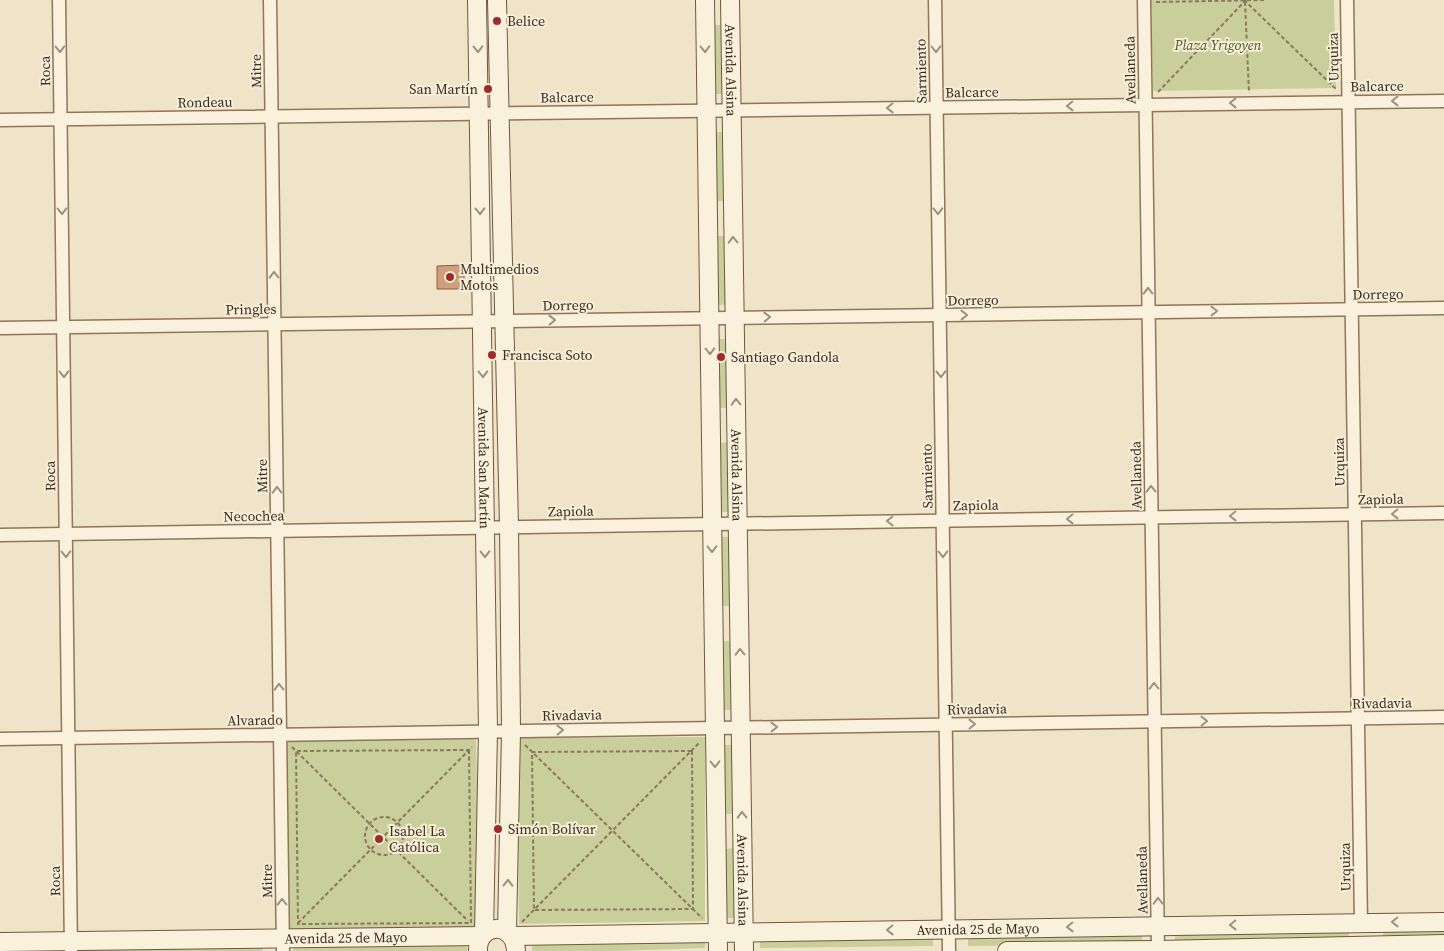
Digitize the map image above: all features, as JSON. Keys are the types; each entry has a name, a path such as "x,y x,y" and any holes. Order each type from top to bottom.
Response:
{"street":[{"name":"Roca","path":"59,0 71,946"},
{"name":"Mitre","path":"270,0 283,945"},
{"name":"Avenida San Martín","path":"477,0 488,731 479,936"},
{"name":"Avenida San Martín","path":"497,0 509,527 511,938"},
{"name":"Avenida Alsina","path":"705,0 718,951"},
{"name":"Avenida Alsina","path":"730,0 744,951"},
{"name":"Sarmiento","path":"935,0 949,951"},
{"name":"Urquiza","path":"1347,0 1361,923"},
{"name":"Avellaneda","path":"1144,1 1158,950"},
{"name":"Balcarce","path":"500,114 1444,101"},
{"name":"Rondeau","path":"0,120 500,114"},
{"name":"Dorrego","path":"503,321 1444,308"},
{"name":"Pringles","path":"0,328 503,321"},
{"name":"Zapiola","path":"509,527 1444,513"},
{"name":"Necochea","path":"0,534 509,527"},
{"name":"Rivadavia","path":"511,731 1444,717"},
{"name":"Alvarado","path":"0,738 511,731"},
{"name":"Avenida 25 de Mayo","path":"0,942 71,946 283,945 479,936 488,931 498,929 511,938 949,928 1158,927 1444,922"},
{"path":"1361,923 1361,948"},
{"name":"Avenida 25 de Mayo","path":"1007,951 1361,948 1444,944"}],"path":[{"path":"1245,0 1349,102"},
{"path":"1245,0 1250,103"},
{"path":"1145,105 1245,0"},
{"path":"1144,1 1266,0"},
{"path":"511,938 534,910 715,728"},
{"path":"283,945 298,924 488,731"},
{"path":"511,731 718,933"},
{"path":"280,734 384,837 479,936"},
{"path":"296,750 470,750"},
{"path":"296,750 298,924"},
{"path":"470,750 479,936"},
{"path":"532,752 692,751"},
{"path":"692,751 694,909"},
{"path":"532,752 534,910"},
{"path":"383,817 397,823 402,830 403,836 402,842 396,850 382,855 371,850 365,838 365,832 370,824 377,818 383,817"},
{"path":"534,910 694,909"},
{"path":"298,924 479,936"}],"green space":[{"name":"Plaza Yrigoyen","path":"1151,0 1334,0 1336,88 1153,91"},
{"path":"711,25 722,25 723,94 712,94"},
{"path":"712,132 723,132 724,201 713,202"},
{"path":"714,236 725,236 726,305 715,305"},
{"path":"717,339 728,339 729,408 718,408"},
{"path":"730,442 731,512 720,512 719,443"},
{"path":"719,537 730,537 731,606 720,606"},
{"path":"721,641 732,641 733,710 722,710"},
{"path":"705,737 705,921 519,924 517,738"},
{"path":"476,739 480,927 290,934 286,741"},
{"path":"723,745 734,745 735,814 724,814"},
{"path":"736,848 737,918 726,918 725,849"},
{"path":"1444,929 1444,938 1383,939 1383,930"},
{"path":"1349,930 1349,939 1175,940 1175,931"},
{"path":"1142,935 1142,944 968,946 968,937"},
{"path":"933,937 933,946 760,948 760,939"},
{"path":"705,939 705,948 532,951 532,944"},
{"path":"467,943 467,951 293,951 293,948"},
{"path":"263,945 263,951 90,951 89,948"}],"building":[{"name":"Multimedios Motos","path":"464,265 464,289 437,289 437,266"}],"place":[{"name":"Belice","path":"497,21"},
{"name":"San Martín","path":"488,89"},
{"name":"Multimedios Motos","path":"450,277"},
{"name":"Francisca Soto","path":"492,355"},
{"name":"Santiago Gandola","path":"721,357"},
{"name":"Simón Bolívar","path":"498,829"},
{"name":"Isabel La Católica","path":"379,839"}]}
